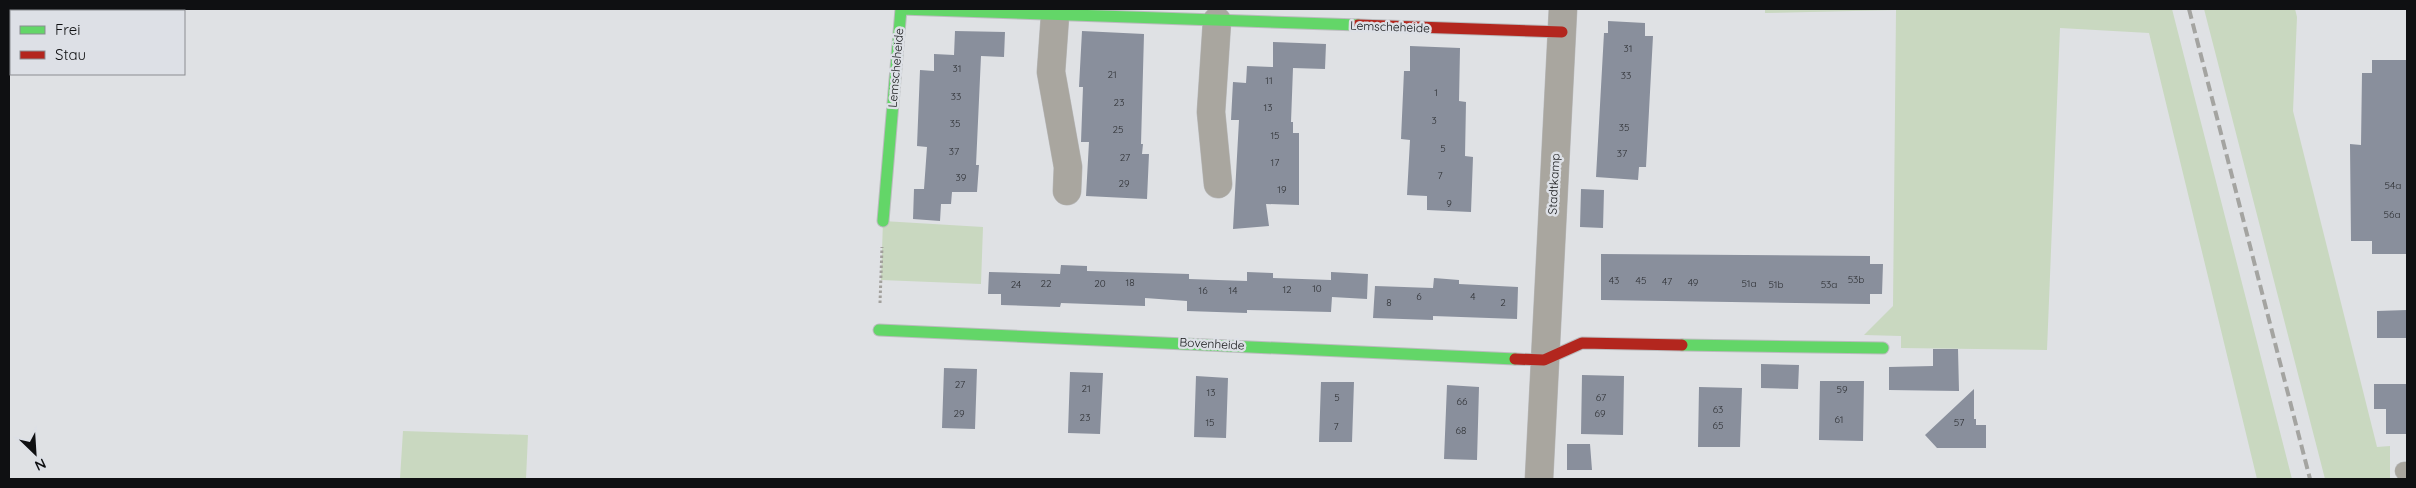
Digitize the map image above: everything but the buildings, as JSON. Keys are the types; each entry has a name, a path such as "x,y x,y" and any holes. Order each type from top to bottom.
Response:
{"street":[{"name":"Lemscheheide","path":"882,221 901,9 1217,21 1563,21"},
{"path":"1055,16 1052,72 1068,167 1067,191"},
{"path":"1217,21 1210,112 1218,184"},
{"name":"Stadtkamp","path":"1539,479 1563,21"},
{"name":"Bovenheide","path":"879,330 1544,360"},
{"path":"1544,360 1582,343 1883,348"}],"path":[{"path":"879,330 882,221"}],"green space":[{"path":"1765,9 2172,9 2292,479 2257,479 2149,33 2060,28 2047,350 1901,348 1901,336 1864,335 1893,306 1896,10 1765,13"},
{"path":"2204,9 2295,9 2297,17 2293,111 2377,447 2390,446 2390,479 2325,479"},
{"path":"883,221 983,227 981,284 881,280"},
{"path":"403,431 528,435 526,479 400,479"}],"railway":[{"path":"2189,9 2310,479"}],"traffic: fast":[{"path":"883,221 901,9 1358,25"},
{"path":"879,330 1515,359"},
{"path":"1682,345 1883,348"}],"traffic: jam":[{"path":"1358,25 1562,32"},
{"path":"1515,359 1544,360 1582,343 1682,345"}]}
